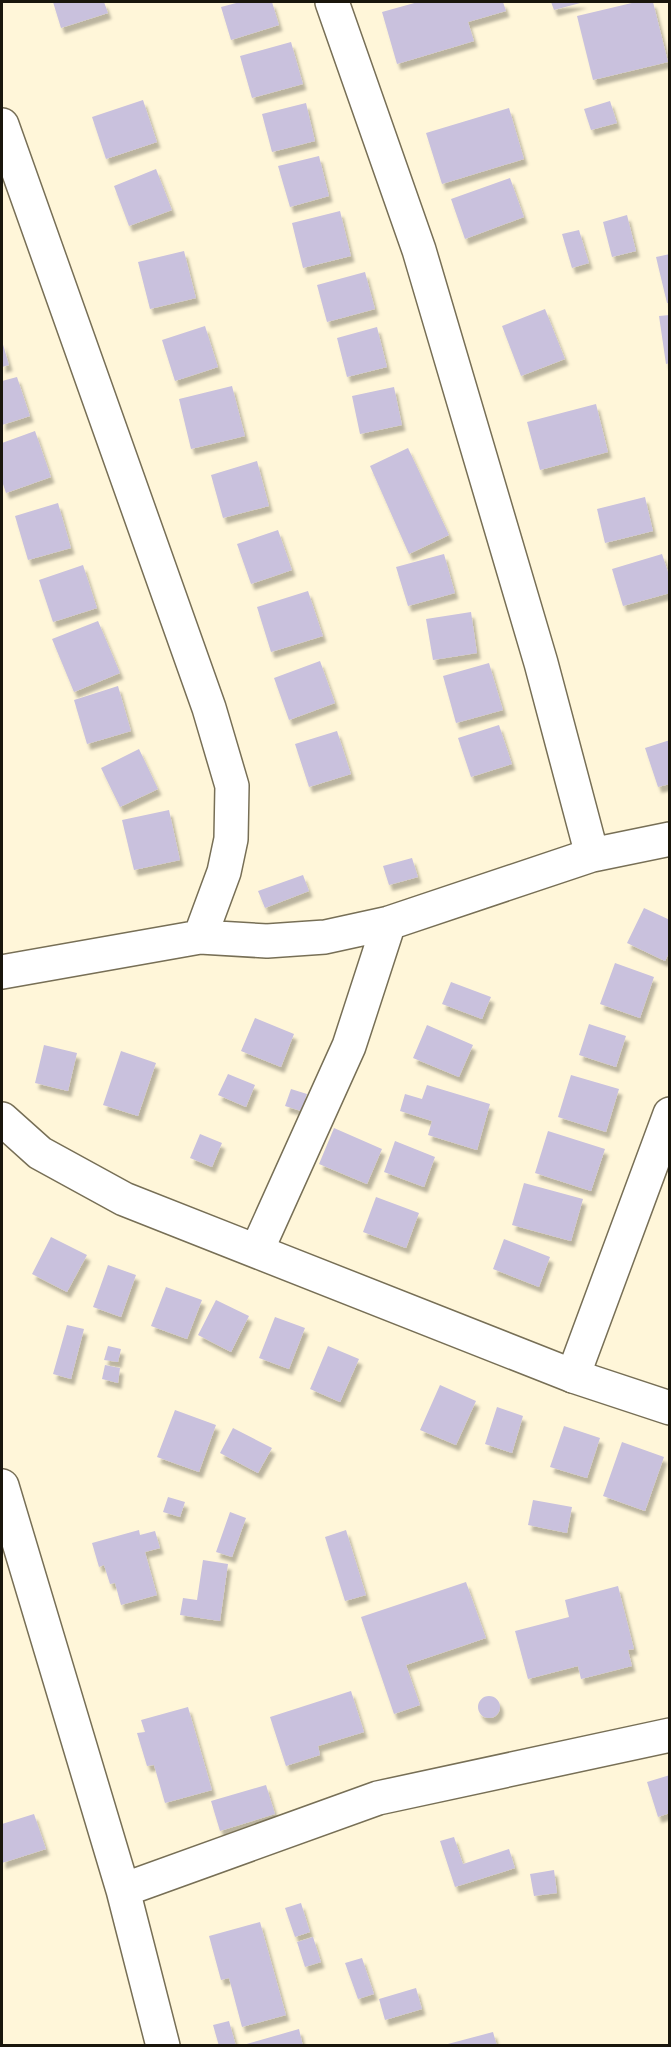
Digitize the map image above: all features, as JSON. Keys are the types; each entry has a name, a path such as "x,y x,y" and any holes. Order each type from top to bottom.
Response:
{"street":[{"path":"332,2 419,250 541,663 592,855"},
{"path":"2,125 205,697 232,786 231,839 224,872 200,937"},
{"path":"2,972 200,937 267,941 325,937 390,923 592,855 669,838"},
{"path":"257,1250 349,1046 390,923"},
{"path":"573,1376 669,1114"},
{"path":"2,1119 40,1154 124,1199 573,1376 669,1408"},
{"path":"2,1486 123,1890 161,2045"},
{"path":"123,1890 378,1798 669,1735"}],"building":[{"path":"53,2 104,2 108,13 61,28"},
{"path":"240,2 272,2 279,25 231,40 221,7"},
{"path":"418,2 503,2 506,11 468,22 474,41 397,64 382,12"},
{"path":"551,2 584,2 554,10"},
{"path":"636,2 653,2 668,62 593,80 577,16"},
{"path":"291,42 303,84 252,98 240,56"},
{"path":"143,100 157,142 106,159 92,117"},
{"path":"610,101 617,123 591,130 584,109"},
{"path":"306,103 315,141 272,152 262,114"},
{"path":"509,108 524,159 442,184 426,133"},
{"path":"319,156 329,196 290,207 278,166"},
{"path":"156,169 172,210 129,226 114,186"},
{"path":"510,178 524,217 465,239 451,199"},
{"path":"340,211 351,256 303,268 292,223"},
{"path":"627,215 636,251 612,257 603,222"},
{"path":"579,230 589,263 572,268 562,234"},
{"path":"184,251 196,298 150,309 138,262"},
{"path":"670,254 670,303 667,303 656,257"},
{"path":"365,272 375,309 327,322 317,285"},
{"path":"545,309 565,359 521,376 502,326"},
{"path":"670,315 670,363 666,364 659,316"},
{"path":"205,326 218,367 175,381 162,340"},
{"path":"377,327 387,367 347,377 337,338"},
{"path":"2,341 9,365 2,367"},
{"path":"17,377 30,416 2,425 2,381"},
{"path":"232,386 245,436 191,449 179,399"},
{"path":"394,387 402,425 360,434 352,396"},
{"path":"596,404 608,452 540,470 527,422"},
{"path":"35,431 51,477 6,493 2,481 2,443"},
{"path":"408,448 449,535 409,554 370,466"},
{"path":"257,461 269,506 223,518 211,475"},
{"path":"645,497 653,531 605,543 597,509"},
{"path":"58,503 71,548 28,560 15,516"},
{"path":"278,530 292,570 251,584 237,544"},
{"path":"444,554 455,593 408,606 396,567"},
{"path":"662,554 670,578 670,593 623,606 612,569"},
{"path":"83,565 97,608 53,622 39,580"},
{"path":"308,591 323,636 271,652 257,607"},
{"path":"471,612 477,653 433,660 426,619"},
{"path":"98,621 120,673 74,692 52,639"},
{"path":"320,661 335,703 289,720 274,678"},
{"path":"489,663 503,710 456,723 443,676"},
{"path":"118,686 131,731 87,744 74,700"},
{"path":"499,725 512,764 471,777 458,738"},
{"path":"337,731 351,774 309,787 295,744"},
{"path":"670,740 670,784 658,787 645,748"},
{"path":"139,749 158,789 120,807 101,768"},
{"path":"169,810 180,860 134,870 122,820"},
{"path":"412,858 418,877 389,885 383,866"},
{"path":"303,875 309,891 265,908 258,891"},
{"path":"644,908 670,920 670,951 665,961 627,943"},
{"path":"615,963 654,977 640,1018 600,1004"},
{"path":"451,982 491,997 482,1019 442,1004"},
{"path":"255,1018 294,1034 281,1067 241,1051"},
{"path":"589,1024 626,1036 616,1067 579,1055"},
{"path":"427,1025 473,1045 459,1077 413,1058"},
{"path":"44,1045 77,1053 68,1091 35,1083"},
{"path":"121,1051 156,1063 138,1116 103,1105"},
{"path":"228,1074 255,1085 246,1107 218,1095"},
{"path":"571,1075 619,1089 606,1132 558,1117"},
{"path":"427,1085 490,1104 477,1150 428,1135 432,1121 400,1111 405,1094 422,1099"},
{"path":"291,1089 307,1094 301,1111 285,1106"},
{"path":"334,1128 382,1149 367,1184 319,1164"},
{"path":"548,1131 605,1149 591,1191 535,1173"},
{"path":"200,1134 222,1143 212,1167 190,1158"},
{"path":"395,1141 435,1157 424,1187 384,1172"},
{"path":"524,1183 583,1199 571,1241 512,1225"},
{"path":"376,1197 419,1213 406,1248 363,1232"},
{"path":"51,1237 87,1255 67,1292 32,1274"},
{"path":"504,1239 550,1257 539,1287 493,1269"},
{"path":"108,1265 136,1275 121,1317 93,1307"},
{"path":"166,1287 202,1300 187,1339 151,1326"},
{"path":"216,1300 249,1316 231,1352 198,1335"},
{"path":"275,1317 305,1328 289,1369 259,1358"},
{"path":"67,1325 84,1329 71,1379 53,1374"},
{"path":"108,1346 121,1349 118,1362 104,1360"},
{"path":"328,1346 359,1359 340,1402 310,1389"},
{"path":"105,1365 120,1368 118,1383 102,1379"},
{"path":"440,1385 476,1401 456,1445 420,1430"},
{"path":"497,1407 523,1416 512,1453 485,1444"},
{"path":"175,1410 216,1425 199,1472 157,1457"},
{"path":"564,1426 600,1438 587,1478 550,1467"},
{"path":"233,1428 272,1448 258,1473 220,1453"},
{"path":"622,1442 664,1457 645,1511 603,1496"},
{"path":"168,1497 185,1502 180,1517 163,1512"},
{"path":"533,1500 572,1507 567,1533 528,1525"},
{"path":"230,1512 246,1518 232,1557 216,1552"},
{"path":"139,1530 140,1535 155,1531 160,1548 145,1552 157,1595 121,1605 115,1583 110,1584 104,1565 99,1567 92,1543"},
{"path":"346,1530 366,1595 345,1601 325,1537"},
{"path":"203,1560 228,1564 220,1621 180,1615 183,1598 197,1600"},
{"path":"466,1582 486,1638 406,1665 420,1705 394,1714 361,1617"},
{"path":"618,1586 634,1649 628,1650 632,1666 581,1679 578,1666 528,1679 515,1631 569,1617 565,1600"},
{"path":"351,1691 364,1732 318,1746 320,1755 286,1766 270,1717"},
{"path":"489,1696 497,1699 500,1707 497,1715 489,1718 481,1715 478,1707 481,1699"},
{"path":"188,1707 212,1790 165,1803 154,1765 147,1766 137,1733 145,1732 141,1720"},
{"path":"670,1775 670,1813 658,1817 647,1782"},
{"path":"266,1785 275,1814 220,1831 211,1801"},
{"path":"34,1814 46,1849 2,1863 2,1824"},
{"path":"454,1837 463,1864 509,1849 515,1868 455,1887 440,1841"},
{"path":"554,1870 557,1893 534,1896 530,1874"},
{"path":"301,1903 310,1932 295,1937 285,1908"},
{"path":"260,1922 286,2015 242,2027 229,1978 221,1980 209,1936"},
{"path":"313,1937 321,1962 305,1967 297,1942"},
{"path":"362,1958 374,1994 358,1999 345,1963"},
{"path":"416,1988 422,2009 385,2020 379,1999"},
{"path":"229,2021 236,2046 219,2046 213,2025"},
{"path":"299,2029 303,2046 243,2046 243,2045"},
{"path":"493,2032 497,2046 444,2046 444,2045"}]}
